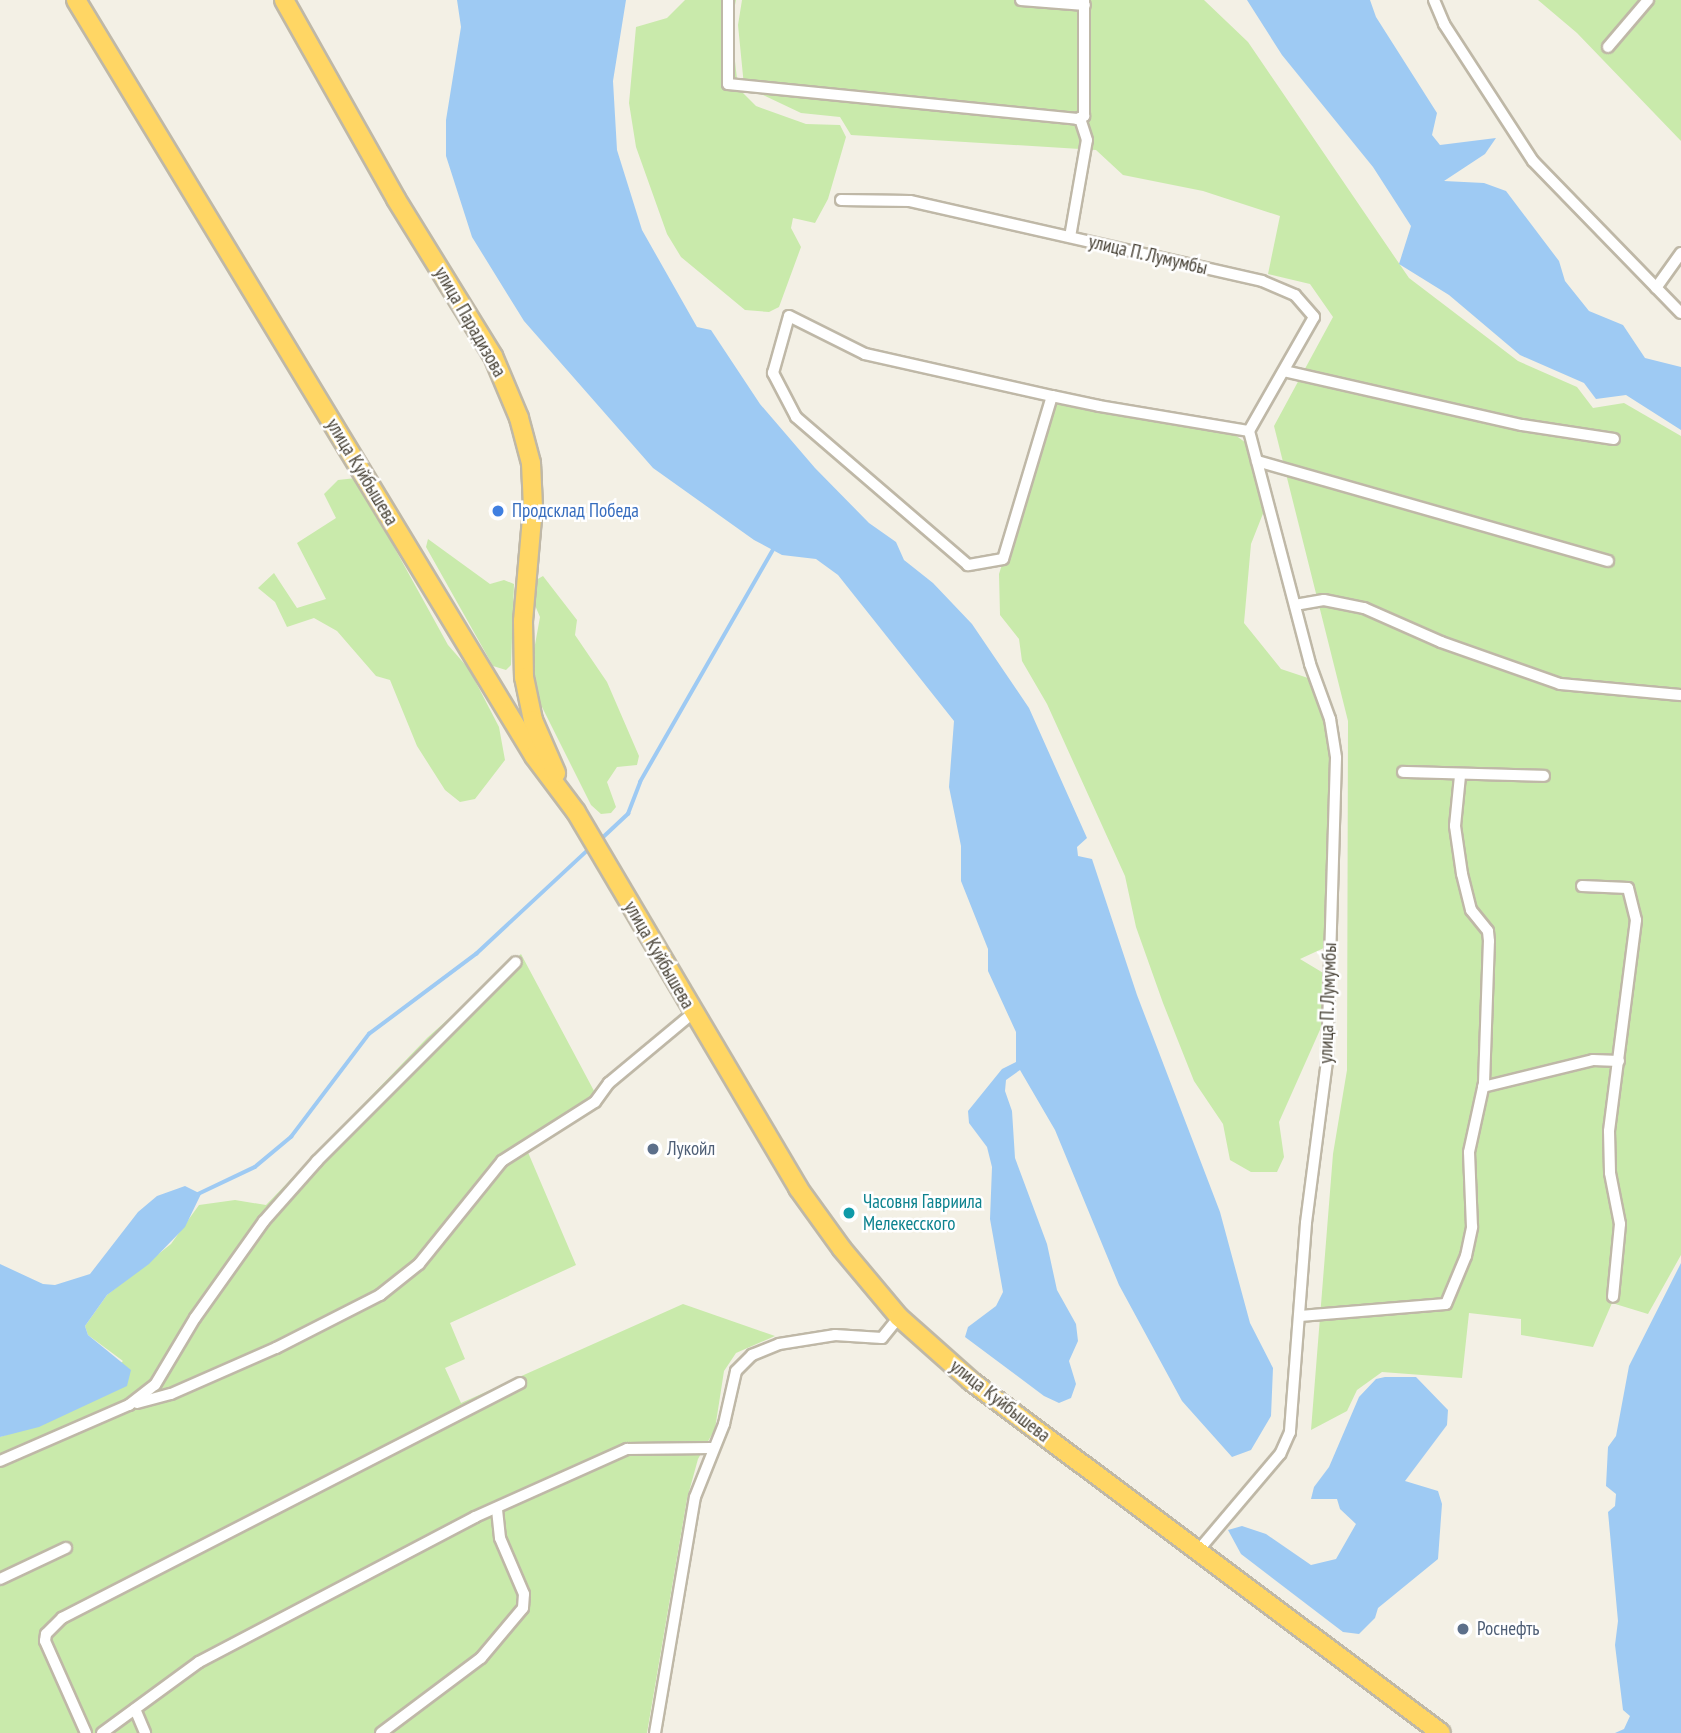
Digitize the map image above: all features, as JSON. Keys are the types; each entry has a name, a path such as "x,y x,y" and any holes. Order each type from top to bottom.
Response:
{"highway":[{"name":"улица Куйбышева","path":"76,0 534,756 571,805 798,1188 899,1317 971,1381 1197,1553 1441,1733"},
{"name":"улица Парадизова","path":"284,0 396,199 492,356 519,418 531,463 533,507 523,621 524,677 533,720 571,805"}],"street":[{"path":"728,0 728,84 1080,118 1084,116 1084,2 1021,0"},
{"path":"1434,0 1444,24 1533,161 1681,313"},
{"path":"1608,47 1648,0"},
{"path":"1070,237 1087,140 1080,118"},
{"name":"улица П. Лумумбы","path":"841,200 910,201 1262,281 1296,295 1314,317 1249,431 1295,605 1330,719 1336,758 1327,1061 1306,1223 1290,1432 1280,1454 1197,1553"},
{"path":"1656,288 1681,253"},
{"path":"1052,396 1003,559 968,565 796,417 773,373 789,316 865,354 1052,396 1249,431"},
{"path":"1284,371 1522,425 1614,439"},
{"path":"1257,461 1608,561"},
{"path":"1295,605 1324,600 1364,608 1560,684 1681,695"},
{"path":"1404,772 1460,776 1544,776"},
{"path":"1300,1316 1366,1308 1436,1307 1453,1296 1472,1227 1469,1152 1483,1087 1489,941 1488,931 1471,910 1461,874 1455,827 1460,776"},
{"path":"1582,886 1619,886 1632,892 1636,945 1609,1131 1610,1173 1620,1224 1613,1297"},
{"path":"130,1405 155,1385 195,1318 264,1221 317,1161 516,962"},
{"path":"0,1461 130,1405 206,1379 327,1324 380,1295 419,1264 502,1161 595,1102 615,1077 693,1013"},
{"path":"1483,1087 1593,1060 1619,1061"},
{"path":"655,1733 695,1497 711,1448 724,1424 736,1371 752,1355 794,1340 856,1335 882,1338 899,1317"},
{"path":"86,1733 46,1641 46,1634 62,1618 520,1384"},
{"path":"103,1733 199,1662 475,1517 497,1510 627,1449 711,1448"},
{"path":"381,1733 481,1658 523,1608 524,1594 500,1538 497,1510"},
{"path":"0,1579 66,1548"},
{"path":"135,1709 145,1733"}],"green space":[{"path":"685,0 736,0 731,25 738,88 756,106 806,124 840,125 846,137 828,199 815,223 793,218 791,228 801,247 779,307 769,312 745,310 681,257 667,234 636,147 629,103 636,27 667,18"},
{"path":"742,0 1204,0 1248,42 1409,278 1518,361 1577,387 1593,408 1624,403 1681,436 1681,1255 1648,1314 1612,1303 1593,1347 1521,1335 1521,1319 1469,1313 1462,1378 1382,1372 1357,1390 1347,1411 1311,1430 1333,1154 1347,1070 1348,721 1274,426 1333,317 1310,284 1268,274 1280,216 1203,191 1123,175 1096,150 851,135 840,117 801,113 744,86 738,25"},
{"path":"1538,0 1681,0 1681,141 1577,33"},
{"path":"1053,403 1235,435 1249,445 1266,506 1251,544 1244,623 1281,669 1311,679 1326,719 1332,758 1326,947 1300,959 1325,974 1323,1023 1279,1122 1284,1157 1277,1172 1251,1172 1230,1160 1223,1124 1194,1081 1163,1003 1136,927 1125,876 1047,704 1022,661 1019,639 1000,615 999,574"},
{"path":"356,478 448,645 469,669 499,727 505,760 475,799 460,802 445,790 417,746 390,680 376,676 337,631 314,618 287,627 275,602 258,588 274,573 297,608 326,599 297,543 336,518 324,494 338,480"},
{"path":"428,539 490,584 504,580 514,584 511,665 506,670 493,666 426,547"},
{"path":"543,576 577,620 575,635 607,682 639,756 637,765 617,767 607,782 616,807 611,813 601,814 591,805 541,705 532,661 540,617 534,603 536,580"},
{"path":"521,954 601,1104 527,1150 576,1265 450,1323 465,1359 445,1368 461,1403 683,1304 775,1336 736,1353 724,1371 715,1429 698,1459 687,1499 647,1733 0,1733 0,1437 59,1417 123,1361 88,1335 85,1326 107,1295 171,1244 199,1205 235,1200 266,1205 427,1038"}],"water":[{"path":"457,0 626,0 613,81 617,150 642,230 697,327 711,330 760,404 815,468 869,523 896,542 904,560 933,583 972,624 1029,708 1087,838 1077,847 1078,856 1092,859 1137,995 1220,1212 1250,1323 1273,1368 1271,1416 1251,1450 1232,1457 1182,1401 1119,1285 1055,1130 1020,1070 1006,1080 1005,1091 1012,1111 1015,1158 1047,1244 1057,1290 1076,1324 1078,1341 1069,1361 1076,1384 1071,1398 1059,1403 1044,1396 965,1337 968,1327 996,1306 1003,1292 990,1219 992,1167 987,1147 969,1123 968,1111 1002,1069 1016,1062 1016,1032 988,971 988,949 961,881 961,846 949,787 954,721 838,575 816,559 782,555 754,540 653,468 524,321 472,237 446,156 446,120 461,27"},
{"path":"1247,0 1370,0 1376,17 1437,113 1432,135 1440,145 1496,138 1485,154 1444,181 1484,183 1506,191 1559,261 1565,281 1589,311 1623,325 1645,358 1681,367 1681,430 1626,395 1596,399 1584,383 1520,355 1449,295 1399,264 1411,226 1373,167 1282,55"},
{"path":"185,1186 201,1194 185,1227 149,1264 107,1295 85,1326 88,1335 131,1370 127,1386 39,1427 0,1437 0,1264 43,1284 55,1285 90,1274 138,1212 157,1196"},
{"path":"1681,1263 1681,1733 1615,1733 1624,1729 1630,1716 1623,1710 1615,1645 1618,1621 1608,1512 1615,1506 1616,1494 1606,1486 1608,1447 1616,1436 1629,1366"},
{"path":"1416,1377 1448,1410 1447,1425 1405,1481 1438,1491 1442,1504 1438,1559 1378,1608 1375,1618 1359,1634 1343,1632 1241,1554 1228,1530 1242,1526 1266,1534 1311,1565 1336,1559 1356,1524 1340,1509 1337,1499 1311,1499 1314,1487 1329,1467 1359,1397 1376,1379"}],"waterway":[{"path":"599,841 628,814 640,782 773,550"},
{"path":"196,1195 255,1167 291,1137 369,1034 476,954 590,848"}],"place":[{"name":"Продсклад Победа","path":"498,511"},
{"name":"Лукойл","path":"653,1149"},
{"name":"Часовня Гавриила Мелекесского","path":"849,1213"},
{"name":"Роснефть","path":"1463,1629"}]}
